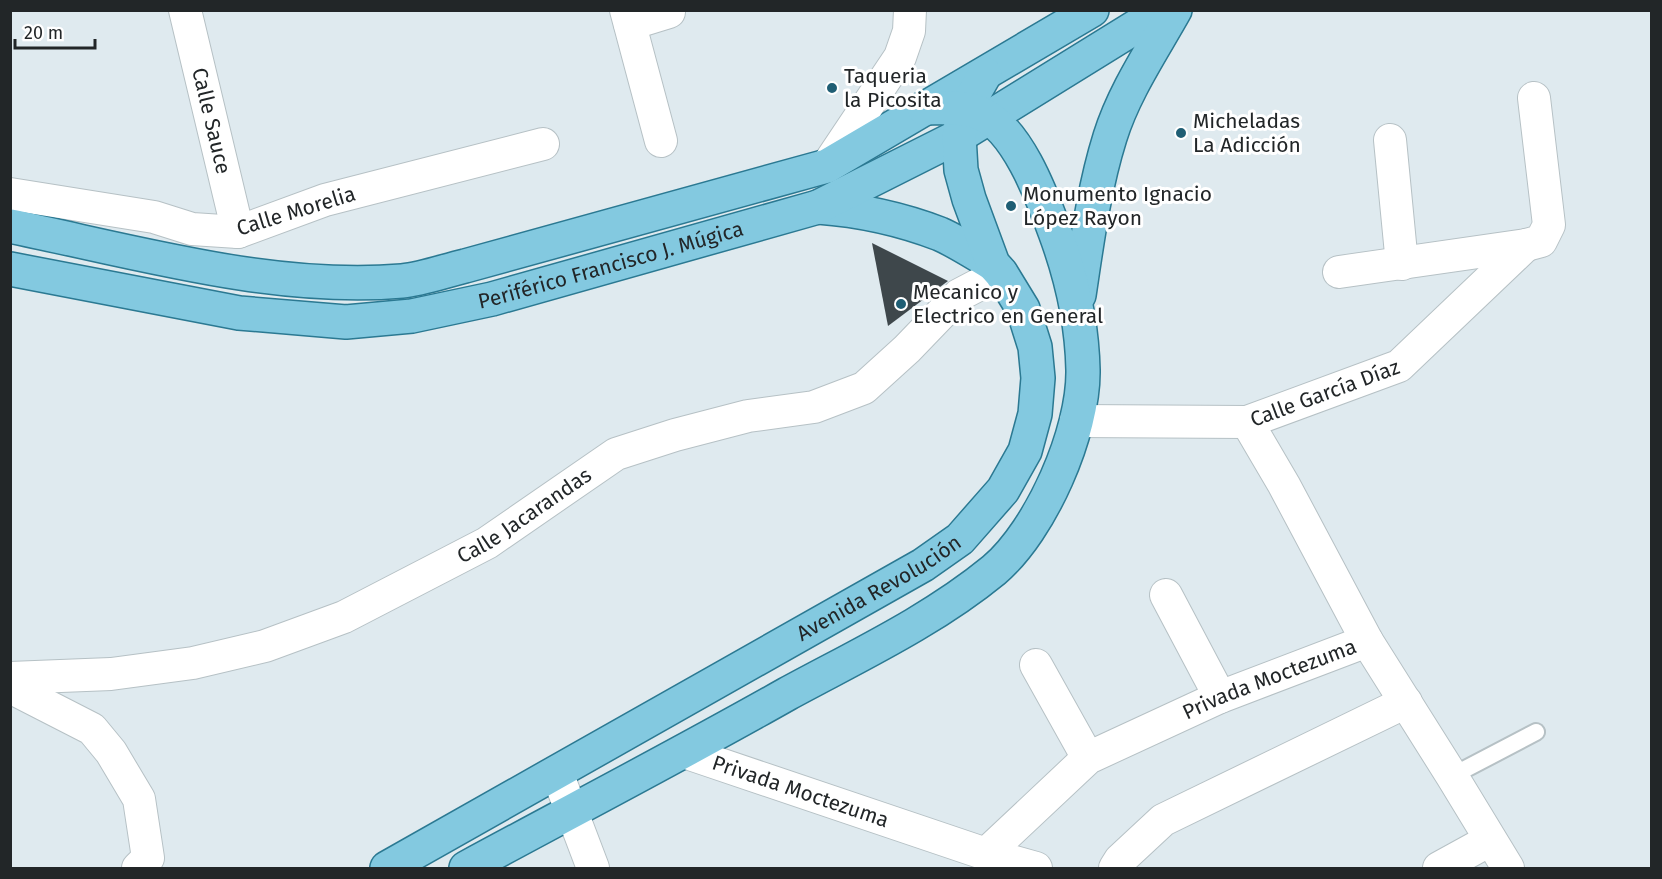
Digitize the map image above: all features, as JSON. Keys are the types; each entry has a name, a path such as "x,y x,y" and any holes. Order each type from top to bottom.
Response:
{"main road":[{"name":"Periférico Francisco J. Múgica","path":"10,226 238,273 337,284 405,280 465,266 827,166 1092,10"},
{"name":"Periférico Francisco J. Múgica","path":"10,268 238,313 346,322 412,316 492,298 818,207 1162,10"},
{"path":"1076,311 1088,234 1111,136 1130,89 1175,10"},
{"path":"971,121 985,74"},
{"path":"466,868 684,752 946,606 997,567 1031,527 1056,480 1076,421 1083,371 1076,311 1061,249 1042,197 1020,155 1001,129 924,108"},
{"name":"Avenida Revolución","path":"387,868 923,565 960,539 1004,490 1025,451 1035,414 1038,378 1035,347 1023,309 997,268 965,186 961,170 971,121"},
{"path":"818,207 846,209 897,220 941,235 997,268"}],"street":[{"name":"Calle Sauce","path":"185,10 238,232"},
{"path":"827,166 900,57 909,31 910,10"},
{"path":"662,141 628,17 669,12"},
{"path":"1339,272 1534,243 1549,225 1534,98"},
{"path":"1390,140 1402,264"},
{"name":"Calle Morelia","path":"10,194 154,217 192,230 238,232 325,200 543,144"},
{"path":"145,254 154,217"},
{"name":"Calle García Díaz","path":"1076,421 1247,422 1399,366 1534,243"},
{"name":"Calle Jacarandas","path":"10,678 111,674 193,663 265,646 344,617 487,543 616,454 675,435 748,416 814,407 864,388 907,349 959,295 997,268"},
{"path":"1247,422 1284,485 1367,641"},
{"path":"1166,595 1220,697"},
{"name":"Privada Moctezuma","path":"986,854 1088,758 1220,697 1367,641 1508,868"},
{"path":"1036,665 1088,758"},
{"path":"10,687 92,729 111,752 139,799 143,863"},
{"path":"1115,868 1120,860 1163,820 1406,702"},
{"name":"Privada Moctezuma","path":"684,752 986,854 1036,868"},
{"path":"557,773 593,868"},
{"path":"1439,868 1490,840"}],"lane":[{"path":"1452,776 1536,732"}],"building":[{"name":"Mecanico y Electrico en General","path":"872,243 948,281 888,326"}],"place":[{"name":"Taqueria la Picosita","path":"832,88"},
{"name":"Micheladas La Adicción","path":"1181,133"},
{"name":"Monumento Ignacio López Rayon","path":"1011,206"},
{"name":"Mecanico y Electrico en General","path":"901,304"}]}
